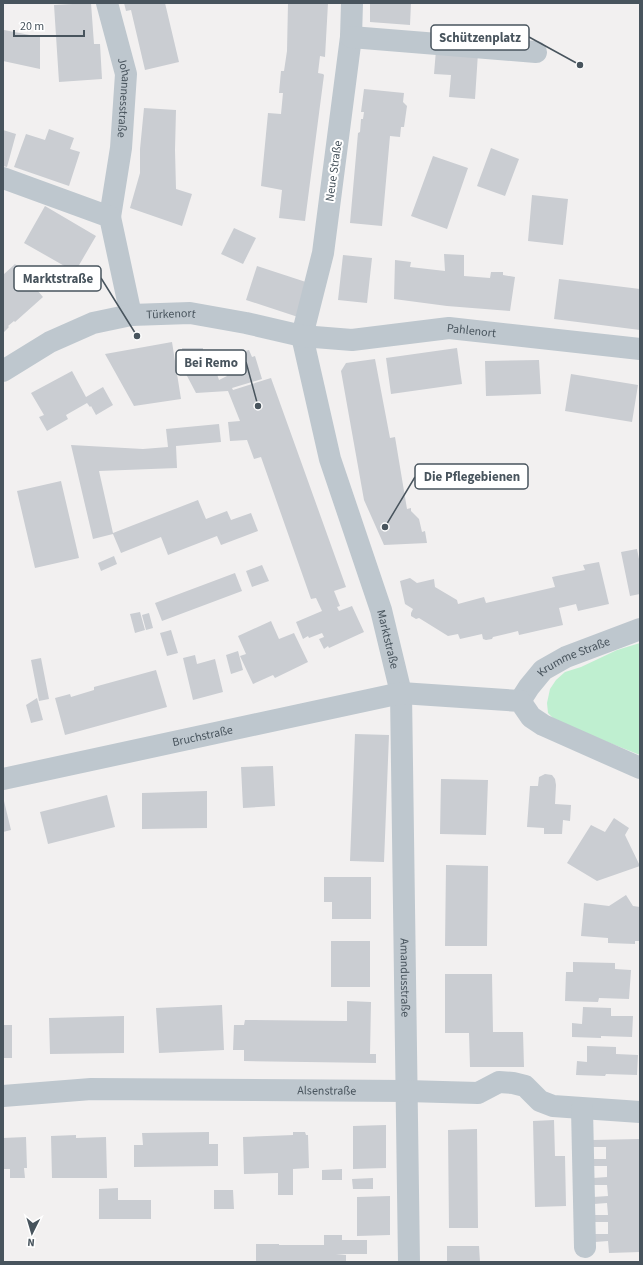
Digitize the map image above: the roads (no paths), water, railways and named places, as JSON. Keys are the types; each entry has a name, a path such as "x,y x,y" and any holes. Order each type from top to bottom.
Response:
{"street":[{"name":"Johannesstraße","path":"107,3 126,74 121,148 110,216"},
{"name":"Neue Straße","path":"302,336 323,253 352,38 352,3"},
{"path":"352,38 536,52"},
{"path":"3,178 110,216 131,315"},
{"name":"Türkenort","path":"3,372 50,342 93,323 131,315 190,313 246,323 302,336"},
{"name":"Pahlenort","path":"302,336 352,340 449,328 640,349"},
{"name":"Marktstraße","path":"302,336 330,459 381,610 401,694"},
{"name":"Krumme Straße","path":"520,701 543,670 566,658 640,629"},
{"path":"401,694 520,701 531,717 543,725 640,768"},
{"name":"Bruchstraße","path":"3,779 401,694"},
{"name":"Amandusstraße","path":"401,694 409,1262"},
{"name":"Alsenstraße","path":"3,1096 91,1089 407,1091 478,1093 499,1082 526,1086 540,1101 553,1106 640,1112"},
{"path":"582,1109 585,1248"}],"place":[{"name":"Schützenplatz","path":"580,65"},
{"name":"Marktstraße","path":"137,336"},
{"name":"Bei Remo","path":"258,406"},
{"name":"Die Pflegebienen","path":"385,527"}]}
